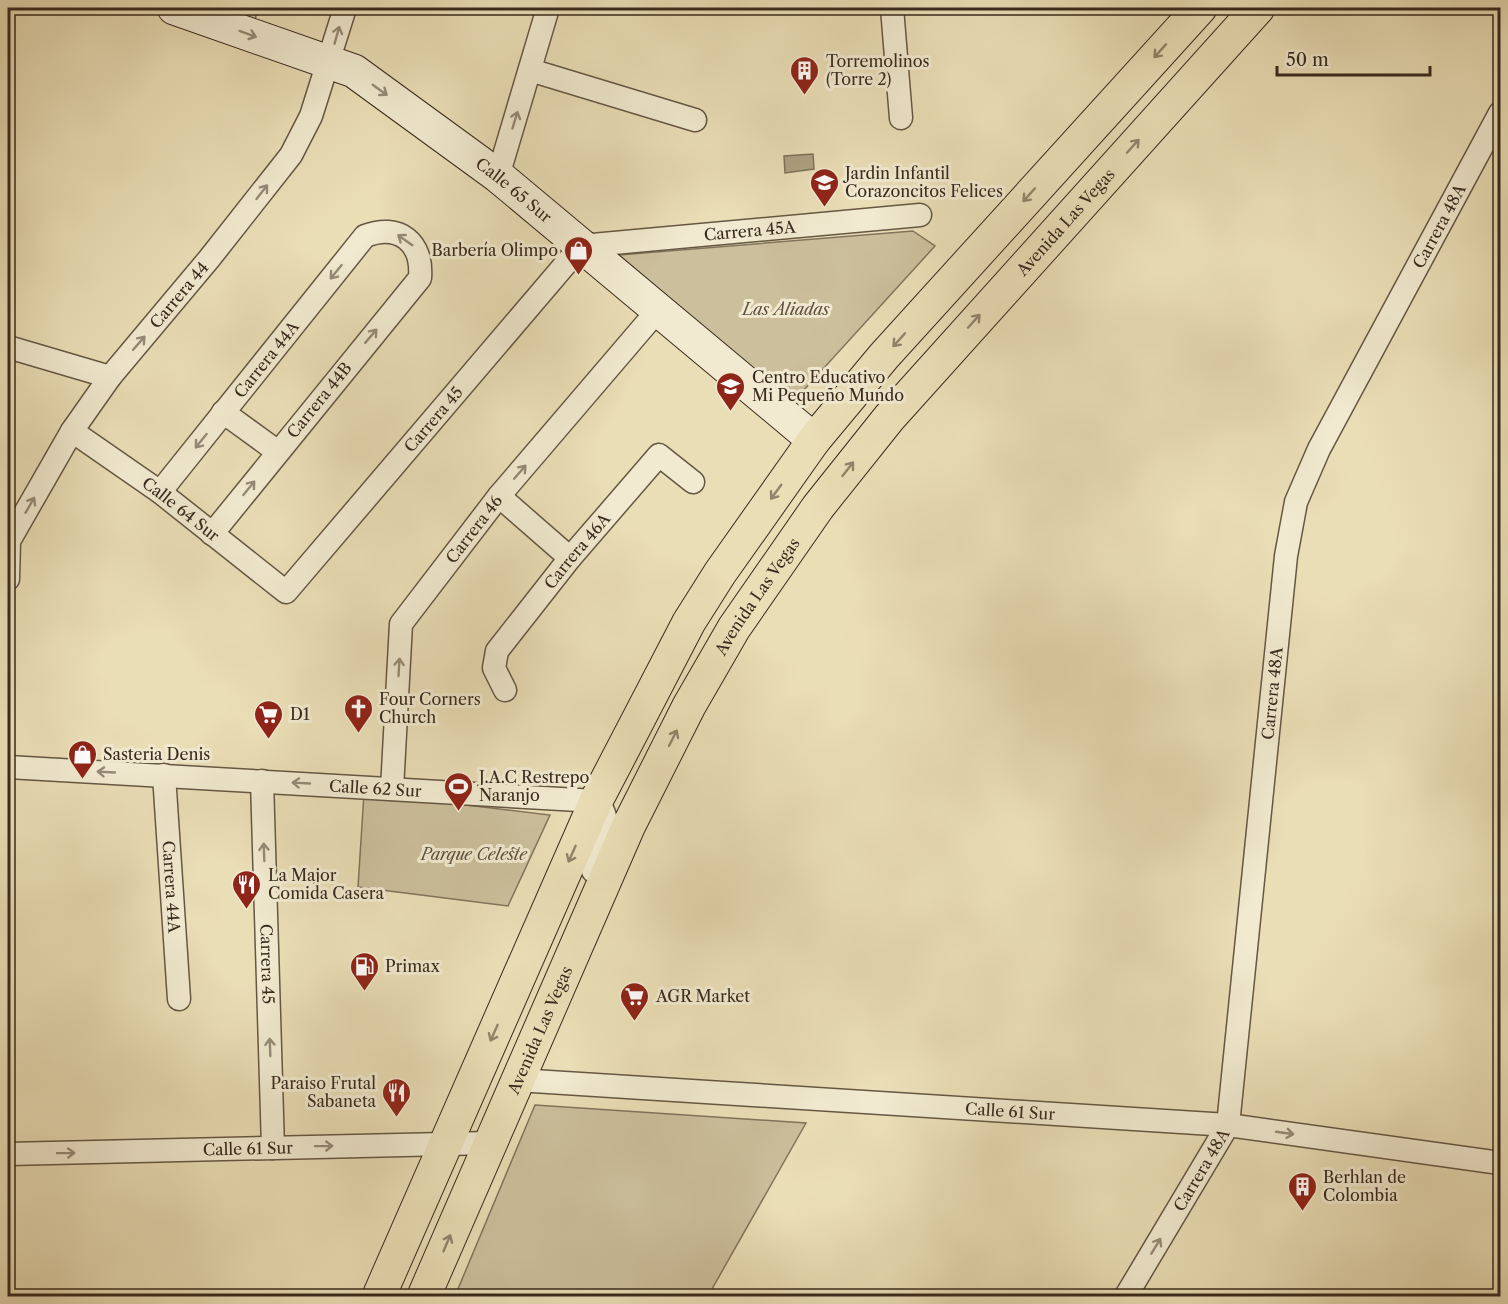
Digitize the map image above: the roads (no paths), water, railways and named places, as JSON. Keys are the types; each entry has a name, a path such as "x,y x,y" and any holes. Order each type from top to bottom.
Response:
{"main road":[{"name":"Avenida Las Vegas","path":"424,1296 629,825 689,706 734,628 811,516 889,418 1258,8"},
{"path":"379,1296 596,801 688,622 755,522 814,440 900,339 1191,13"}],"street":[{"name":"Calle 65 Sur","path":"174,8 354,71 498,176 814,440"},
{"name":"Carrera 44","path":"8,579 9,541 72,431 110,377 209,260 291,155 311,116 345,8"},
{"path":"498,176 548,8"},
{"path":"892,8 901,118"},
{"path":"530,70 694,120"},
{"name":"Carrera 48A","path":"1126,1296 1228,1125 1285,568 1296,502 1319,449 1500,113"},
{"name":"Carrera 45A","path":"581,246 920,215"},
{"name":"Carrera 44B","path":"212,534 420,278 421,265 416,249 404,237 388,231 376,232"},
{"name":"Carrera 44A","path":"160,492 365,236 376,232"},
{"name":"Carrera 45","path":"286,592 581,246"},
{"name":"Carrera 46","path":"392,789 401,624 499,496 658,310"},
{"path":"8,346 110,377"},
{"path":"223,412 278,452"},
{"name":"Calle 64 Sur","path":"72,431 160,492 286,592"},
{"name":"Carrera 46A","path":"505,690 494,668 497,651 570,558 659,454 693,483"},
{"path":"499,496 570,558"},
{"name":"Calle 62 Sur","path":"8,767 596,801"},
{"name":"Carrera 44A","path":"164,775 179,999"},
{"name":"Carrera 45","path":"262,781 273,1148"},
{"path":"564,973 568,929 602,849 606,833 604,809 596,801"},
{"name":"Calle 61 Sur","path":"517,1080 1228,1125 1500,1163"},
{"name":"Calle 61 Sur","path":"8,1154 489,1143"}],"place":[{"name":"Torremolinos (Torre 2)","path":"805,96"},
{"name":"Jardin Infantil Corazoncitos Felices","path":"824,208"},
{"name":"Barbería Olimpo","path":"579,276"},
{"name":"Centro Educativo Mi Pequeño Mundo","path":"731,412"},
{"name":"Four Corners Church","path":"358,734"},
{"name":"D1","path":"269,740"},
{"name":"Sasteria Denis","path":"82,780"},
{"name":"J.A.C Restrepo Naranjo","path":"458,812"},
{"name":"La Major Comida Casera","path":"247,910"},
{"name":"Primax","path":"364,992"},
{"name":"AGR Market","path":"635,1022"},
{"name":"Paraiso Frutal Sabaneta","path":"397,1118"},
{"name":"Berhlan de Colombia","path":"1302,1212"}],"park label":[{"name":"Las Aliadas","path":"786,309"},
{"name":"Parque Celeste","path":"474,854"}]}
